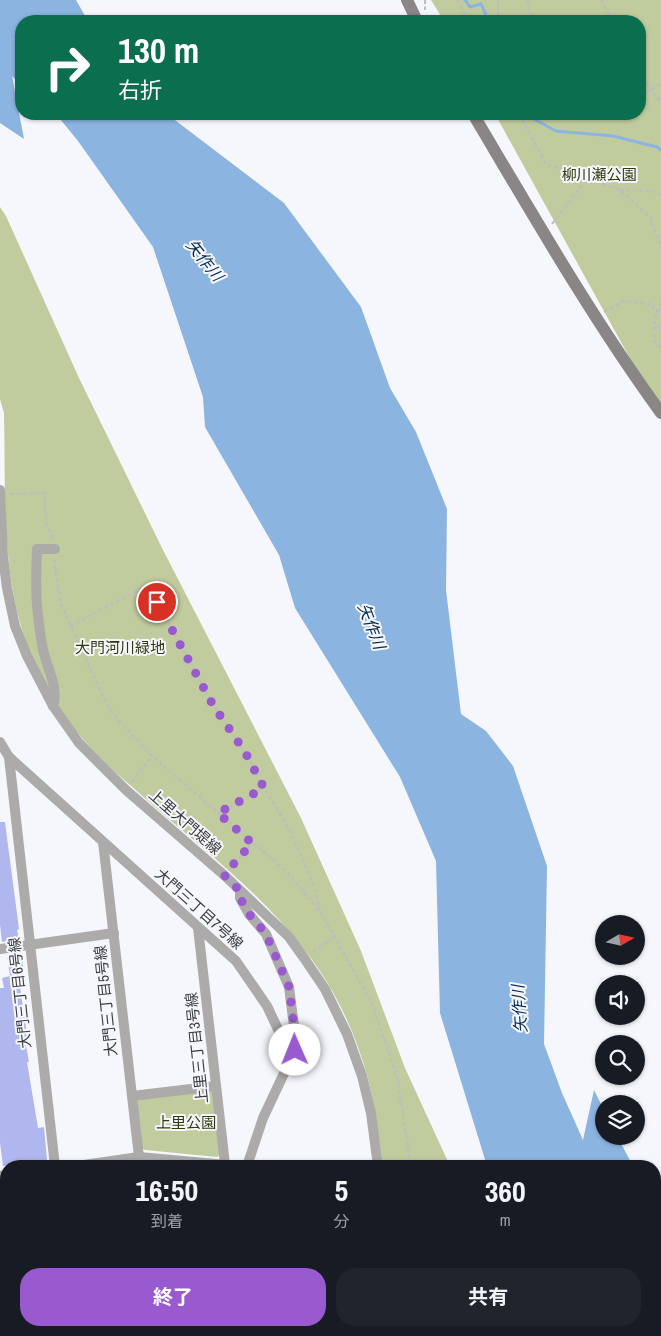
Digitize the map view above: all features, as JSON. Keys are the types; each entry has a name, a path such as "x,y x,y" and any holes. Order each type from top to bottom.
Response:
{"street":[{"path":"407,0 415,15"},
{"path":"477,120 537,222 635,376 661,413"},
{"name":"上里大門堤線","path":"0,492 1,557 15,626 27,656 53,706 79,744 126,790 224,875 289,937 304,958 325,989 347,1034 362,1076 371,1113 377,1160"},
{"path":"53,706 55,699 54,690 43,647 36,585 37,549 55,549"},
{"name":"大門三丁目7号線","path":"0,742 9,757 236,961 267,1006 291,1058"},
{"name":"大門三丁目6号線","path":"9,757 54,1160"},
{"name":"大門三丁目5号線","path":"103,842 139,1157"},
{"path":"240,891 240,898 249,914 266,934 289,987 296,1042 291,1058 263,1118 249,1160"},
{"name":"上里三丁目3号線","path":"198,928 225,1160"},
{"path":"0,949 114,933"},
{"path":"132,1096 216,1086"},
{"path":"118,1160 139,1157 176,1160"}],"path":[{"path":"456,0 465,15"},
{"path":"498,0 498,15"},
{"path":"527,0 532,15"},
{"path":"601,0 610,15"},
{"path":"646,81 661,102"},
{"path":"646,93 661,84"},
{"path":"522,120 546,164 620,190 653,191 661,195"},
{"path":"553,223 587,178"},
{"path":"620,190 649,216 661,246"},
{"path":"597,316 623,301 650,304 657,313"},
{"path":"661,302 657,313 654,339 661,349"},
{"path":"655,329 661,322"},
{"path":"0,492 45,493 46,524 54,540 55,568 61,604 104,699 113,714 152,756 286,871 320,911 370,1000 384,1038 397,1078 410,1160"},
{"path":"70,626 148,585 213,705 245,752 284,820 316,892 320,911"},
{"path":"126,790 152,756"},
{"path":"218,813 264,788"},
{"path":"224,875 252,843"},
{"path":"304,958 334,938"}],"green space":[{"name":"柳川瀬公園","path":"431,0 661,0 661,412 498,120 646,120 646,15 440,15"},
{"name":"大門河川緑地","path":"0,207 6,216 79,378 162,548 301,818 361,951 405,1068 447,1160 382,1160 367,1075 350,1026 326,980 289,931 251,891 149,802 89,746 68,721 50,693 29,650 13,592 6,533 4,413 0,399"},
{"name":"上里公園","path":"209,1090 213,1093 220,1155 217,1157 145,1150 142,1148 137,1101 140,1098"}],"water":[{"path":"0,0 76,0 85,15 15,15 15,79 12,76 15,92 15,120 20,120 24,139 0,123"},
{"name":"矢作川","path":"61,120 175,120 284,203 361,307 390,388 416,432 447,509 446,590 461,714 486,731 513,766 547,866 544,1044 562,1093 583,1140 594,1090 596,1095 595,1145 622,1145 630,1160 485,1160 440,1013 436,861 400,777 295,608 279,555 205,427 203,397 153,247 78,141"}],"building":[{"path":"0,822 5,822 19,929 17,930 19,939 2,942 0,925"},
{"path":"21,953 24,973 18,974 26,1027 27,1040 25,1040 29,1062 27,1062 38,1128 44,1127 47,1160 2,1160 0,1143 0,988 4,988 2,978 10,976 7,955"}],"waterway":[{"path":"465,0 470,7 481,4 486,15"},
{"path":"536,120 556,131 613,136 657,147 661,150"}],"route":[{"path":"157,602 213,705 245,752 264,788 218,813 252,843 224,875 240,891 240,898 249,914 266,934 289,987 296,1042 295,1050"}]}
